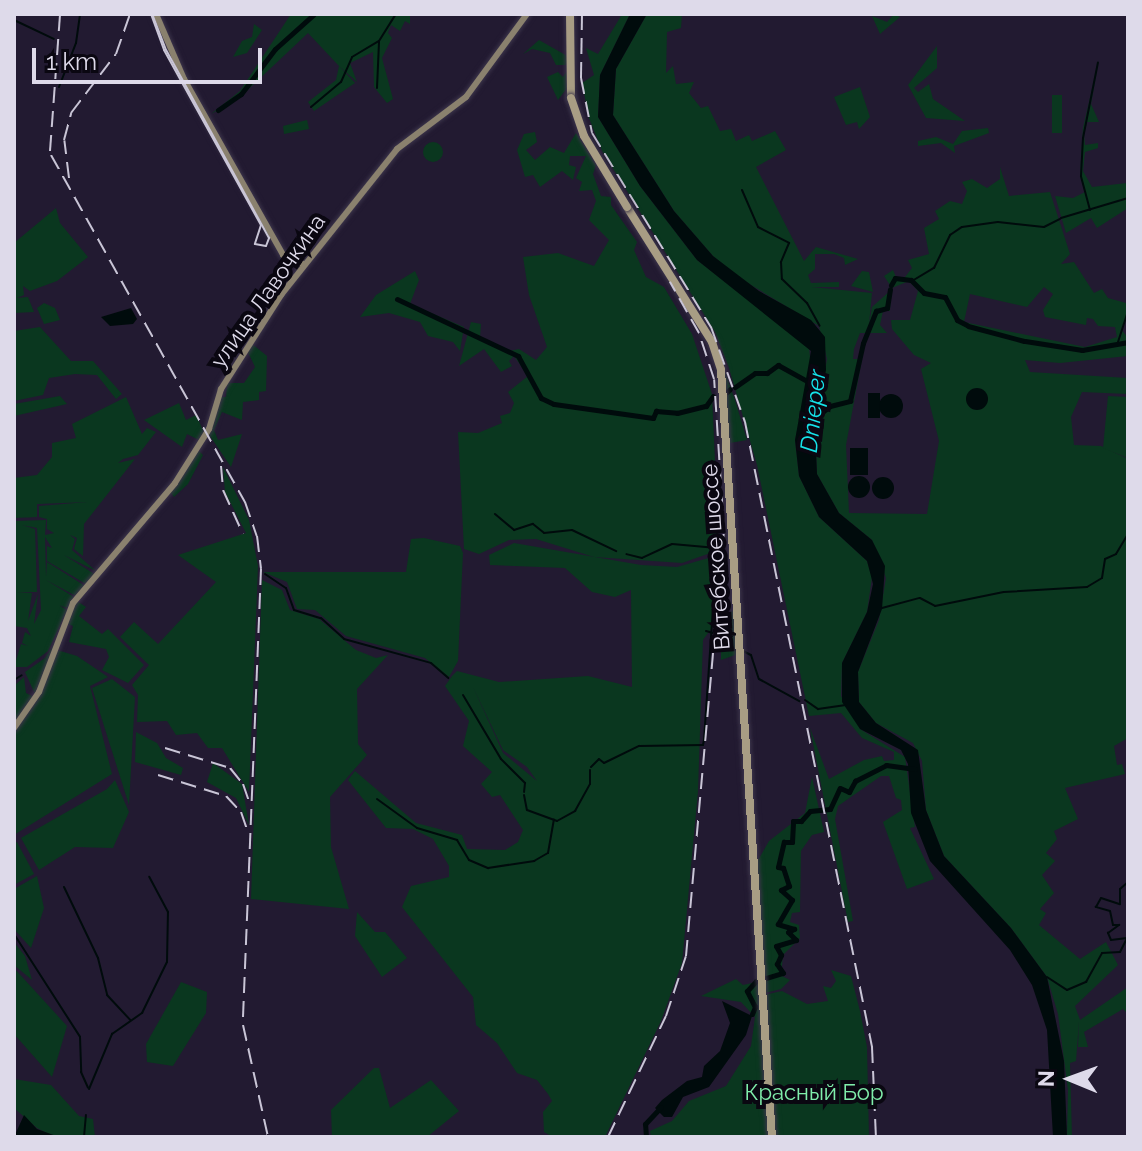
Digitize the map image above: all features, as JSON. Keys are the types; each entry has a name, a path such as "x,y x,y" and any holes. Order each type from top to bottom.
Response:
{"main road":[{"path":"156,14 184,79 283,255 303,264"},
{"name":"улица Лавочкина","path":"14,728 39,692 68,612 175,483 209,429 221,389 303,264 398,147 466,97 527,14"},
{"name":"Витебское шоссе","path":"570,14 574,113 627,207 712,342 721,370 772,1137"}],"green space":[{"path":"291,14 410,16 410,24 405,21 400,31 391,25 388,33 392,38 382,58 393,99 387,103 374,87 373,52 350,63 357,82 308,33 238,99 211,114 240,91"},
{"path":"630,14 600,75 598,117 640,186 697,260 809,347 811,367 795,440 799,476 819,517 867,561 872,577 867,612 842,663 841,696 860,729 905,757 915,827 910,828 934,879 907,889 883,822 902,810 901,800 896,798 889,776 881,776 838,806 835,819 853,921 848,922 810,728 829,779 864,760 882,756 884,761 894,760 894,752 862,738 841,713 809,716 757,465 729,368 715,332 602,151 589,118 582,83 594,75 586,48 598,54 621,16"},
{"path":"647,14 682,14 681,28 667,32 666,73 673,66 676,84 694,82 689,93 701,108 708,106 720,131 731,129 736,141 749,135 752,141 775,131 786,150 756,167 804,261 816,247 858,259 845,265 844,258 834,254 815,254 815,269 808,275 811,283 839,282 839,287 812,287 872,293 869,324 872,307 891,290 890,311 883,311 880,325 887,333 860,333 854,349 853,359 862,359 846,445 849,513 927,514 939,441 921,369 931,363 914,355 892,329 891,320 910,320 918,291 909,281 892,288 884,276 893,270 896,277 905,277 912,268 908,260 929,254 924,228 939,219 935,211 950,201 962,204 967,191 962,182 972,179 987,188 1000,179 1000,167 1009,196 1050,192 1070,254 1061,264 1074,262 1094,293 1102,289 1108,298 1126,303 1128,313 1121,329 1128,338 1128,356 1060,363 1025,360 1030,372 1128,378 1128,394 1082,392 1071,417 1074,445 1101,446 1128,459 1128,738 1114,746 1117,765 1122,764 1125,774 1065,788 1078,819 1054,831 1057,839 1046,853 1055,861 1042,875 1054,893 1040,909 1046,913 1039,925 1080,959 1106,942 1118,965 1075,1006 1080,1020 1128,987 1128,1014 1123,1009 1084,1032 1088,1047 1078,1047 1079,1021 1076,1061 1070,1063 1072,1137 1067,1137 1068,1090 1058,1014 1047,977 1011,928 944,856 926,810 922,761 913,743 876,723 859,702 858,672 879,620 886,578 872,540 839,513 817,474 815,427 827,359 819,326 741,279 713,256 674,211 613,115 616,69","holes":["1044,287 1053,294 1043,310 1045,317 1086,325 1087,318 1093,319 1098,326 1115,327 1117,337 1085,347 964,322 970,294 1027,307"]},
{"path":"894,14 900,17 880,34 872,16 887,22"},
{"path":"254,24 262,30 247,53 233,57 242,41 252,37"},
{"path":"539,40 569,57 566,65 556,65 550,53 532,49 523,54"},
{"path":"937,46 937,68 914,88 918,92 929,84 933,99 965,121 926,118 908,85"},
{"path":"1099,59 1091,104 1099,122 1087,122 1084,134 1085,145 1098,143 1098,148 1085,152 1083,171 1092,187 1127,183 1128,174 1128,208 1097,228 1091,218 1066,233 1055,196 1073,198 1085,192 1080,176 1083,128"},
{"path":"339,66 355,83 314,111 308,102 336,80"},
{"path":"558,72 563,77 566,72 567,88 558,100 547,77"},
{"path":"860,87 870,117 859,129 857,122 846,125 834,97"},
{"path":"1052,95 1062,95 1062,133 1052,133"},
{"path":"307,120 309,129 284,134 283,126"},
{"path":"988,128 989,133 954,146 955,153 941,143 918,146 918,141 936,137 953,144 962,131"},
{"path":"535,132 537,142 526,150 535,160 550,147 564,153 576,133 596,165 593,174 601,196 611,197 611,205 637,242 634,250 646,277 664,287 692,334 712,394 719,550 682,563 594,557 536,539 509,540 479,554 464,549 458,432 478,433 502,423 500,416 510,413 514,403 508,392 528,376 514,356 509,361 512,366 501,372 484,349 459,366 471,322 481,324 480,338 489,345 495,343 504,352 519,349 536,360 547,347 529,295 523,257 558,253 594,266 609,240 589,220 596,201 592,190 579,191 582,182 576,178 586,156 570,156 569,165 576,167 573,180 562,171 540,187 533,175 525,177 517,150 524,134"},
{"path":"433,142 440,145 443,152 440,159 433,162 426,159 423,152 426,145"},
{"path":"56,208 60,223 88,257 57,281 30,291 23,286 24,295 17,298 28,297 34,312 14,313 14,243"},
{"path":"415,271 419,280 410,304 464,327 460,351 453,342 428,336 420,322 389,313 360,317 376,295"},
{"path":"862,271 869,272 873,292 851,286"},
{"path":"44,303 55,308 60,320 44,324 37,308"},
{"path":"40,327 71,361 93,361 122,394 116,399 97,375 75,374 49,378 43,395 14,401 14,331"},
{"path":"252,344 267,356 266,391 259,392 259,400 243,402 242,420 222,412 214,430 218,440 242,434 231,467 208,433 219,397 226,397 227,383 244,383 255,367 247,350"},
{"path":"722,364 735,400 747,440 730,443"},
{"path":"60,396 67,404 14,416 14,404"},
{"path":"1108,396 1128,397 1128,458 1103,448"},
{"path":"126,397 142,434 147,428 156,432 138,455 118,463 135,459 84,524 83,556 74,549 77,538 70,535 75,539 72,550 96,571 64,555 96,575 86,584 47,561 47,546 52,548 45,537 46,577 47,562 85,586 76,596 46,580 74,597 67,608 59,605 67,610 48,651 27,667 14,667 21,644 28,646 22,643 25,632 31,636 27,628 14,626 14,521 46,520 45,535 54,533 47,529 47,519 39,517 39,506 88,502 37,504 37,517 14,518 14,478 37,475 52,457 52,443 76,438 72,424","holes":["22,525 37,528 41,610 34,624 38,594 28,621 32,593 17,592 37,592 35,529"]},
{"path":"179,403 186,420 196,415 204,432 199,440 187,434 182,447 144,420"},
{"path":"198,450 203,455 188,484 174,497 170,492"},
{"path":"223,467 249,520 258,566 249,792 222,748 208,748 197,733 176,735 167,721 137,722 138,695 132,685 149,665 120,637 134,622 158,644 216,582 178,555 246,533 225,492"},
{"path":"424,538 460,546 463,553 458,661 449,677 425,658 346,636 315,610 297,609 287,582 263,572 406,572 411,539"},
{"path":"514,543 641,565 677,567 719,555 713,626 703,640 698,791 682,963 661,1021 605,1137 553,1137 544,1132 543,1112 552,1101 548,1094 537,1080 517,1073 497,1043 476,1025 473,997 402,907 411,886 449,877 449,866 433,839 413,829 386,828 348,780 355,771 416,823 462,835 467,849 505,850 518,842 523,830 500,795 492,797 481,784 492,772 463,746 469,721 445,686 452,676 457,671 499,682 588,676 632,687 631,590 615,597 592,592 565,568 490,565 489,555","holes":["473,687 503,750 527,767 537,781 503,753"]},
{"path":"262,580 282,590 290,610 319,619 356,650 376,658 388,655 357,689 358,744 367,755 330,797 331,847 349,909 251,899"},
{"path":"77,601 86,607 79,616 102,634 108,629 144,665 128,683 102,670 109,657 106,649 69,642 73,626 66,623"},
{"path":"733,611 738,654 721,660 721,617"},
{"path":"57,640 35,694 25,672 45,658"},
{"path":"57,650 77,656 108,677 90,686 112,774 14,835 14,733 43,688"},
{"path":"24,677 26,693 34,697 14,725 14,686"},
{"path":"112,679 135,697 129,805 92,688"},
{"path":"136,732 157,743 166,758 183,768 181,775 135,762"},
{"path":"213,763 242,784 249,825 236,798 207,782"},
{"path":"812,777 824,832 812,835 801,851 800,912 792,913 790,922 799,925 800,938 783,955 782,966 782,976 790,980 781,989 765,993 757,862 769,841 805,813"},
{"path":"115,780 129,812 113,848 75,847 39,870 21,838 107,789"},
{"path":"17,842 34,874 14,885 14,843"},
{"path":"37,876 44,908 31,948 14,929 14,889"},
{"path":"357,912 375,932 385,932 407,958 382,977 355,936"},
{"path":"14,942 25,956 32,980 14,965"},
{"path":"14,968 67,1026 52,1077 14,1034"},
{"name":"Красный Бор","path":"831,970 851,976 860,1011 867,1047 869,1137 775,1137 764,995 782,991 807,1004 828,1001 823,986 831,988 836,981"},
{"name":"Красный Бор","path":"736,979 743,985 761,981 771,1137 651,1137 650,1131 672,1121 689,1101 726,1086 751,1046 755,1017 741,1002 701,996"},
{"path":"181,982 207,992 206,1013 173,1066 147,1062 146,1044"},
{"path":"374,1068 379,1068 390,1108 431,1080 459,1111 427,1137 332,1137 331,1110"},
{"path":"14,1079 51,1085 79,1116 93,1119 95,1137 53,1136 37,1128 14,1108"}],"water":[{"name":"Dnieper","path":"630,14 647,14 616,69 613,115 674,211 713,256 759,291 811,320 825,337 826,370 815,427 817,474 839,513 872,540 885,566 882,609 858,672 859,702 876,723 918,750 926,810 944,856 1011,928 1047,977 1064,1061 1067,1137 1053,1137 1047,1030 1032,985 1010,950 930,861 911,813 908,764 901,750 860,729 842,702 842,663 867,612 873,584 867,561 819,517 799,476 795,440 811,351 697,260 640,186 598,117 600,75"},
{"path":"131,308 137,319 133,324 110,326 101,317"},
{"path":"977,388 985,391 988,399 985,407 977,410 969,407 966,399 969,391"},
{"path":"868,393 880,393 880,418 868,418"},
{"path":"891,394 902,401 903,406 896,417 891,418 880,411 879,406 886,395"},
{"path":"850,448 868,448 868,475 850,475"},
{"path":"859,476 867,479 870,487 867,495 859,498 851,495 848,487 851,479"},
{"path":"883,477 891,480 894,488 891,496 883,499 875,496 872,488 875,480"},
{"path":"722,1001 752,1016 746,1035 709,1087 683,1097 672,1117 664,1117 655,1108 687,1081 702,1077 704,1066 720,1051 730,1023"},
{"path":"24,1115 37,1129 59,1137 14,1137"}],"waterway":[{"path":"59,87 76,43 80,14"},
{"path":"218,110 241,94 275,49 314,14"},
{"path":"311,107 341,82 352,57 379,41 396,14"},
{"path":"14,20 54,39"},
{"path":"377,88 379,42"},
{"path":"1090,210 1081,176 1083,138 1098,62"},
{"path":"742,190 758,227 789,243 781,262 782,279 807,303 820,326"},
{"path":"1061,218 1128,198"},
{"path":"912,281 934,268 950,235 962,227 998,222 1044,227 1060,219"},
{"path":"891,285 895,278 911,280 924,293 945,297 957,320 967,325"},
{"name":"Dnieper","path":"813,419 830,406 850,401 863,343 876,311 887,308 890,289"},
{"path":"397,299 518,356 541,398 554,404 653,418 656,411 677,413 706,406 713,396"},
{"path":"1118,342 1127,314"},
{"path":"968,326 1024,341"},
{"path":"1025,341 1082,350 1128,342"},
{"name":"Dnieper","path":"735,387 755,373 767,373 778,365 811,383"},
{"path":"727,392 730,389"},
{"path":"495,514 514,530 533,524 544,533 572,530 616,551"},
{"path":"882,608 920,598 935,606 1004,592 1087,587 1102,578 1105,559 1116,554 1128,534"},
{"path":"591,767 599,759 604,763 639,746 703,745 704,740 717,548 672,544 642,558 626,554"},
{"path":"265,574 286,588 294,610 321,618 344,639 431,663 448,678"},
{"path":"706,631 724,636 735,650"},
{"path":"741,650 751,655 759,679 799,701"},
{"path":"14,680 22,675"},
{"path":"463,695 501,759 525,783 524,792"},
{"path":"805,700 818,709 846,705"},
{"path":"752,1014 755,1007 747,991 756,981 783,973 777,964 781,955 776,946 796,940 788,932 794,929 778,924 792,900 781,890 789,886 783,868 778,867 784,842 792,842 793,821 801,821 810,811 830,809 840,788 849,792 855,781 886,765 915,769"},
{"path":"524,795 527,810 557,821 575,811 590,784 590,770"},
{"path":"377,799 417,828 457,840 469,860 488,868 534,861 548,853 554,820"},
{"path":"89,1089 112,1034 142,1013 167,962 168,912 149,877"},
{"path":"1047,977 1067,990 1086,982 1102,953 1120,952 1127,938 1111,940 1108,933 1119,925 1113,925 1110,911 1096,907 1101,898 1120,904 1120,889 1128,882"},
{"path":"64,887 98,958 107,995 130,1020"},
{"path":"14,934 80,1037 81,1072 88,1088"},
{"path":"646,1137 645,1124 661,1107"},
{"path":"84,1137 86,1115"}],"tram line":[{"path":"151,14 164,50 261,225 255,244 266,246 269,238 166,50 152,14"}],"railway":[{"path":"50,151 60,14"},
{"path":"69,178 64,140 71,113 116,54 130,14"},
{"path":"582,14 581,78 592,133 711,327 745,422 872,1047 876,1137"},
{"path":"51,155 245,502 257,536 261,569 243,1025 268,1137"},
{"path":"608,1137 666,1016 686,956 724,532 714,379 699,333 670,282"},
{"path":"221,466 223,490 243,534"},
{"path":"165,748 230,768 243,784 249,801"},
{"path":"158,775 226,796 241,812 248,832"}]}
